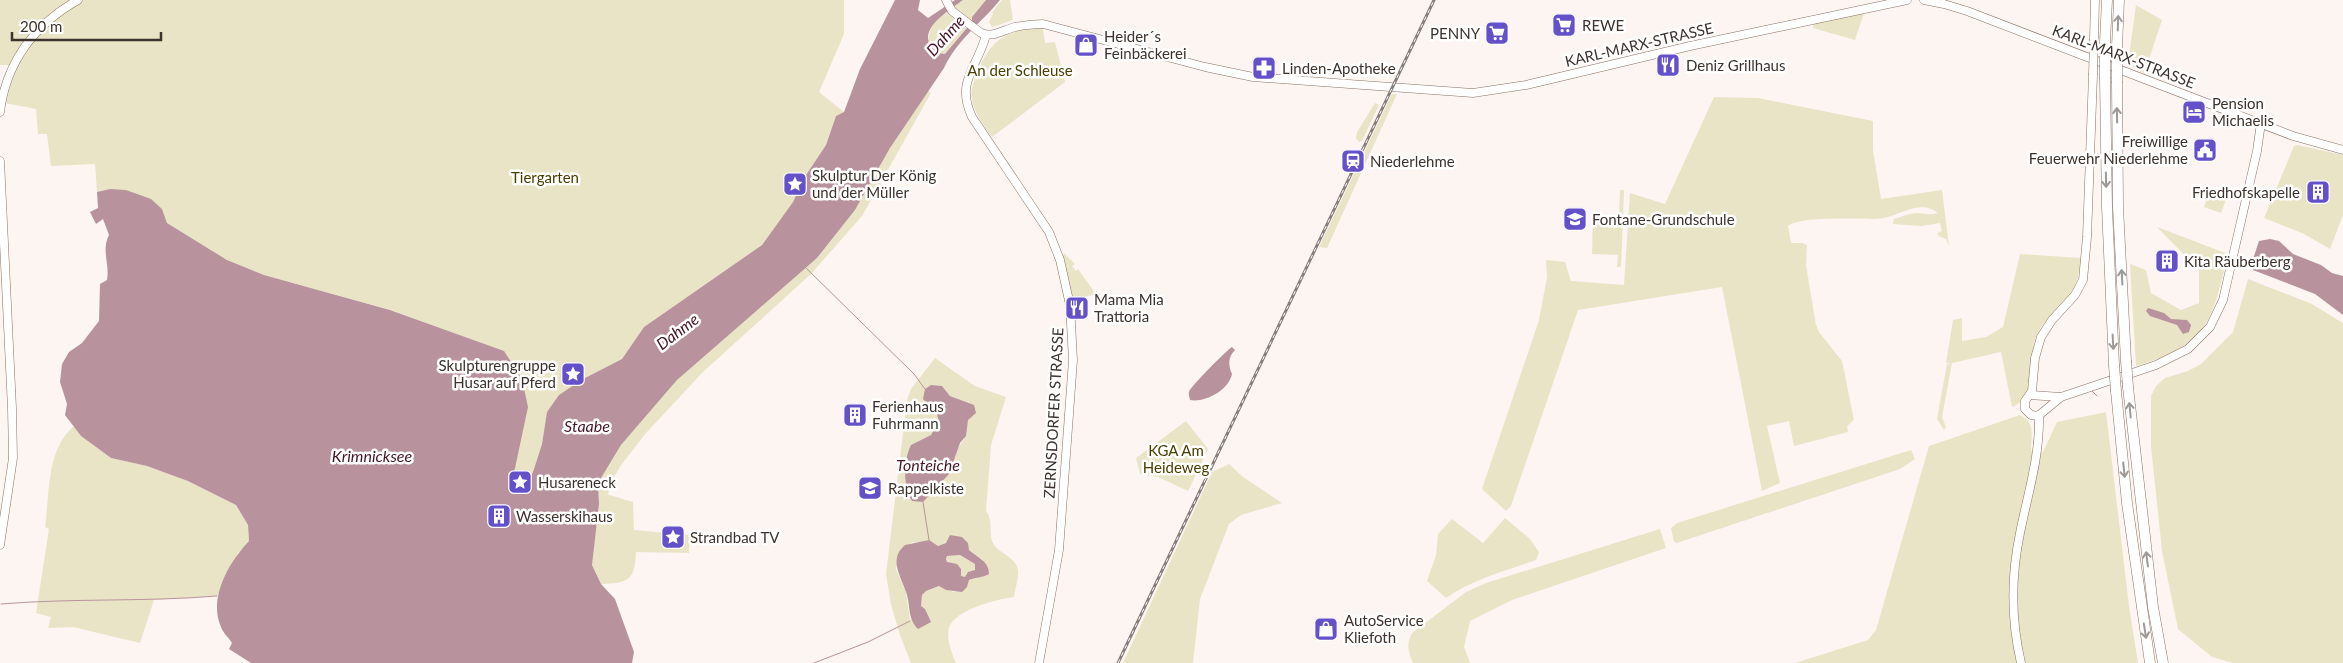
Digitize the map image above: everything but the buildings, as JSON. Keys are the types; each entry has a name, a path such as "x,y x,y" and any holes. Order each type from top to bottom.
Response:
{"highway":[{"path":"2107,0 2104,79 2114,365 2127,503 2150,663"},
{"path":"2119,0 2117,47 2118,207 2126,361 2139,493 2162,663"},
{"path":"2160,645 2170,663"}],"street":[{"path":"0,112 3,91 14,64 26,44 41,26 59,11 78,0"},
{"name":"KARL-MARX-STRASSE","path":"986,35 1035,24 1064,29 1231,73 1376,87 1465,93 1508,88 1789,24 1907,0"},
{"name":"KARL-MARX-STRASSE","path":"1924,0 1961,9 2264,125 2314,143 2343,150"},
{"path":"2046,408 2046,402 2037,395 2034,378 2035,358 2041,337 2052,320 2075,295 2084,272 2095,0"},
{"path":"948,5 986,35"},
{"name":"ZERNSDORFER STRASSE","path":"986,35 966,82 966,105 972,117 1049,232 1063,273 1072,326 1073,360 1059,550 1040,663"},
{"path":"2035,415 2061,397 2164,362 2188,348 2210,327 2223,300 2264,125"},
{"path":"0,161 12,408 12,458 0,545"},
{"path":"2035,415 2026,411 2024,405 2026,398 2037,395 2061,397"},
{"path":"2021,663 2015,624 2014,578 2020,533 2035,468 2037,436 2035,415"}],"green space":[{"name":"Tiergarten","path":"0,0 844,0 844,34 819,92 844,112 836,116 826,145 804,178 793,202 762,245 644,327 622,359 583,379 547,412 542,444 533,472 521,494 514,494 511,487 512,476 489,346 391,310 264,275 227,260 167,223 162,209 110,189 97,192 95,164 51,166 47,134 38,134 36,109 5,103 13,65 0,65"},
{"path":"963,0 986,0 972,17 972,22 945,55 939,54 928,41 932,27 945,12"},
{"path":"1002,0 1010,0 1013,20 992,27 989,22 993,14 992,12"},
{"path":"2136,5 2162,20 2148,62 2148,72 2145,74 2128,64"},
{"path":"1864,13 1855,40 1813,28 1814,23"},
{"name":"An der Schleuse","path":"1043,29 1045,43 1055,42 1065,82 992,137 977,114 973,104 972,88 974,80 989,51 1001,38 1018,31"},
{"path":"927,90 931,93 862,216 811,274 703,372 646,433 612,480 608,494 603,493 633,502 634,530 690,535 689,553 636,552 632,575 618,583 601,584 592,565 599,504 598,483 621,445 677,380 749,315 817,258 855,210 890,148"},
{"path":"1392,94 1397,94 1327,248 1319,247"},
{"path":"1714,97 1758,98 1873,121 1873,150 1881,199 1942,190 1949,246 1946,239 1937,233 1942,231 1940,223 1921,226 1893,224 1894,219 1909,214 1938,213 1923,207 1883,218 1816,219 1788,226 1791,243 1807,245 1806,265 1816,325 1819,332 1842,361 1854,420 1847,426 1848,432 1794,446 1789,421 1767,426 1780,483 1762,491 1722,287 1578,310 1511,506 1506,511 1482,489 1539,320 1547,277 1546,260 1565,262 1571,281 1624,285 1630,193 1665,204"},
{"path":"1375,103 1379,105 1362,141 1359,142 1356,138 1357,132"},
{"path":"2298,145 2343,155 2343,215 2330,249 2304,234 2264,218 2294,146"},
{"path":"1620,190 1624,190 1621,267 1617,267 1618,255 1592,254 1593,215 1619,216"},
{"path":"2210,190 2227,197 2221,213 2204,207"},
{"path":"2157,227 2228,254 2217,297 2211,314 2203,328 2193,339 2178,349 2160,358 2136,366 2130,264 2146,270 2151,293 2181,310 2199,303 2199,270"},
{"path":"1064,253 1075,264 1072,266 1076,271 1078,269 1096,294 1072,300 1062,257"},
{"path":"2020,254 2081,258 2076,284 2067,298 2039,330 2033,348 2029,387 2020,402 2012,407 2001,352 1952,363 1942,417 1946,427 1944,430 1937,419 1947,364 1951,363 1946,363 1953,320 1962,318 1962,341 1986,337 2003,327"},
{"path":"2248,279 2312,304 2343,323 2343,663 2233,663 2212,657 2178,629 2162,551 2151,446 2151,396 2156,386 2165,378 2188,371 2201,364 2233,332"},
{"path":"935,358 975,386 1006,397 991,445 986,511 990,521 991,537 994,545 1013,561 1018,570 1014,597 977,606 959,616 953,622 949,628 948,637 956,663 911,663 891,605 886,574 907,400 911,389","holes":["942,386 950,396 968,403 966,436 923,502 908,475 908,455 911,445 931,435 938,426 937,414 926,404","913,542 938,546 946,543 969,550 983,560 976,577 969,580 967,587 954,592 940,586 922,594 921,606 910,621 906,592 896,569 901,548"]},
{"path":"2106,412 2129,606 2138,663 1795,663 1868,640 1876,630 1929,446 2020,415 2031,426 2031,451 2043,452 2057,422"},
{"name":"KGA Am Heideweg","path":"1186,421 1208,449 1188,491 1158,477 1140,474 1136,458"},
{"path":"74,426 81,436 111,458 147,466 185,479 236,505 248,525 249,541 238,553 217,596 154,600 140,643 73,627 48,628 51,617 36,613 49,529 45,527 51,473 58,447"},
{"path":"1911,450 1915,459 1900,469 1677,543 1674,542 1671,528 1677,523"},
{"path":"1229,464 1243,477 1282,503 1241,515 1229,524 1200,599 1193,663 1123,663 1212,472"},
{"path":"1505,518 1530,539 1539,552 1536,560 1478,581 1446,598 1427,581 1436,555 1438,534 1452,519 1483,543"},
{"path":"1660,529 1666,548 1512,600 1470,621 1464,647 1470,663 1413,663 1408,648 1412,633 1466,592 1486,583"},
{"path":"960,555 975,564 975,570 965,577 961,577 961,569 947,562 946,559 947,556"}],"water":[{"name":"Krimnicksee","path":"895,0 920,0 918,10 928,18 955,0 963,0 937,20 929,34 928,40 932,47 938,52 945,54 972,22 972,17 986,0 1000,0 949,58 890,148 855,210 817,258 677,380 621,445 598,483 599,504 592,565 601,584 615,599 634,652 632,663 251,663 229,649 232,643 222,629 218,616 217,604 219,593 234,559 249,541 248,525 236,505 188,481 147,466 111,458 81,436 65,415 67,404 60,382 62,364 69,352 82,343 99,321 100,284 107,280 108,274 106,247 109,235 103,219 96,224 90,212 98,208 97,192 110,189 126,190 151,199 162,209 167,223 227,260 264,275 390,310 504,351 522,379 528,407 511,487 514,494 521,494 533,472 542,444 547,412 559,395 583,379 622,359 644,327 762,245 793,202 804,178 826,145 836,116 844,112 860,69"},
{"path":"2270,239 2279,241 2293,254 2321,265 2332,273 2343,276 2343,315 2315,294 2253,270 2253,259 2259,241"},
{"path":"2148,308 2164,313 2171,319 2187,320 2191,325 2189,332 2183,334 2177,325 2150,316 2146,311"},
{"path":"1232,347 1235,350 1229,361 1232,374 1230,380 1216,394 1202,399 1190,400 1189,393 1191,389"},
{"name":"Tonteiche","path":"931,385 942,386 950,396 974,405 976,413 968,420 966,436 960,443 949,474 923,502 912,501 907,488 905,473 908,451 911,445 931,435 939,422 937,414 923,399 925,389"},
{"path":"950,535 962,537 968,543 969,550 985,563 989,574 969,580 967,587 962,592 946,590 939,586 926,591 922,595 921,606 925,609 931,622 918,629 912,621 908,597 897,568 897,556 905,545 929,540 938,546 946,543","holes":["960,555 975,564 975,570 968,572 965,577 961,576 961,569 957,564 947,562 946,559 947,556"]}],"waterway":[{"path":"806,268 914,374 925,389"},
{"path":"2092,391 2097,396"},
{"path":"923,502 929,540"},
{"path":"1,604 217,596"},
{"path":"814,663 868,642 910,621"}],"railway":[{"path":"1118,663 1434,0"}],"place":[{"name":"REWE","path":"1564,25"},
{"name":"PENNY","path":"1497,33"},
{"name":"Heider´s Feinbäckerei","path":"1086,45"},
{"name":"Deniz Grillhaus","path":"1668,65"},
{"name":"Linden-Apotheke","path":"1264,68"},
{"name":"Pension Michaelis","path":"2194,112"},
{"name":"Freiwillige Feuerwehr Niederlehme","path":"2205,150"},
{"name":"Niederlehme","path":"1353,161"},
{"name":"Skulptur Der König und der Müller","path":"795,184"},
{"name":"Friedhofskapelle","path":"2318,192"},
{"name":"Fontane-Grundschule","path":"1575,219"},
{"name":"Kita Räuberberg","path":"2167,261"},
{"name":"Mama Mia Trattoria","path":"1077,308"},
{"name":"Skulpturengruppe Husar auf Pferd","path":"573,374"},
{"name":"Ferienhaus Fuhrmann","path":"855,415"},
{"name":"Husareneck","path":"520,482"},
{"name":"Rappelkiste","path":"870,488"},
{"name":"Wasserskihaus","path":"499,516"},
{"name":"Strandbad TV","path":"673,537"},
{"name":"AutoService Kliefoth","path":"1326,629"}],"water label":[{"name":"Dahme","path":"945,35"},
{"name":"Dahme","path":"677,331"},
{"name":"Staabe","path":"587,425"}]}
